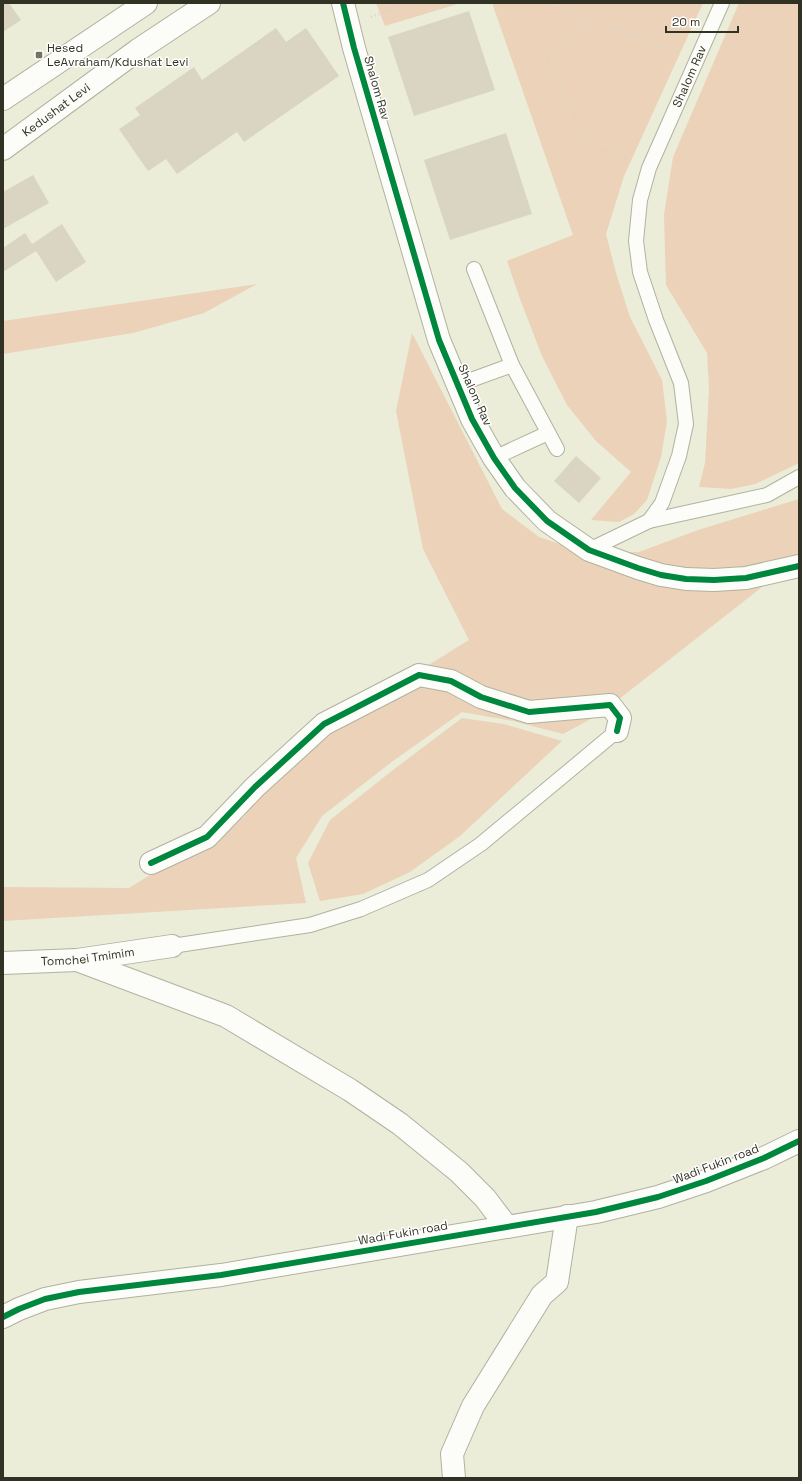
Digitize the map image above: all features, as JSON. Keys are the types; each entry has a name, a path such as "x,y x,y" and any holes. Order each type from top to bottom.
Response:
{"street":[{"path":"3,99 146,3"},
{"name":"Kedushat Levi","path":"3,149 138,50 209,3"},
{"name":"Shalom Rav","path":"328,3 343,24 354,48"},
{"name":"Shalom Rav","path":"343,3 354,48 439,340 472,419 494,458 515,488 547,521 589,550 662,575 686,579 714,580 746,578 799,566"},
{"path":"151,863 207,837 255,787 324,724 419,675 451,681 481,697 529,712 610,705 620,718 617,730"},
{"name":"Tomchei Tmimim","path":"3,963 77,960 172,946"},
{"path":"77,960 226,1016 350,1090 400,1124 459,1172 485,1198 507,1227"},
{"name":"Wadi Fukin road","path":"3,1317 45,1299 79,1292 221,1276 596,1212 665,1195 714,1178 764,1158 799,1141"},
{"path":"454,1478 452,1454 473,1406 542,1295 557,1282 567,1216"}],"lane":[{"name":"Shalom Rav","path":"589,550 648,521 662,503 679,456 686,424 681,382 656,320 640,272 636,241 640,200 649,168 722,3"},
{"path":"474,269 512,365 557,449"},
{"path":"457,385 512,365"},
{"path":"494,458 548,433"},
{"path":"648,521 767,495 799,477"},
{"path":"172,946 310,925 361,908 428,880 481,844 617,730"}],"path":[{"path":"384,3 386,11"},
{"path":"348,26 406,3"},
{"path":"541,3 698,58"},
{"path":"587,19 566,46 547,57 587,144 649,168"}],"shaded area":[{"path":"376,3 461,3 385,26"},
{"path":"492,3 703,3 624,176 606,234 616,273 630,317 662,380 667,421 661,457 647,500 634,514 619,522 591,520 631,472 596,441 567,405 542,356 507,261 573,235"},
{"path":"739,3 799,3 799,463 755,484 731,489 699,487 705,463 709,389 707,353 666,285 664,215 673,157"},
{"path":"257,284 204,313 133,333 3,354 3,321"},
{"path":"412,333 502,509 539,537 586,553 639,552 698,530 799,499 799,558 600,714 563,734 513,721 462,712 393,761 322,816 296,858 306,903 3,921 3,887 129,888 244,817 268,780 380,695 469,640 423,549 396,411"},
{"path":"462,718 504,724 562,741 460,836 410,872 363,894 320,901 308,863 330,820"}],"building":[{"path":"3,3 9,3 21,20 3,32"},
{"path":"469,11 495,90 414,116 388,37"},
{"path":"276,28 286,42 306,28 339,76 244,142 237,132 177,174 166,159 148,171 119,129 140,115 135,108 194,67 202,80"},
{"path":"506,133 532,214 450,240 424,160"},
{"path":"33,175 49,203 3,229 3,192"},
{"path":"62,224 86,262 56,282 36,251 3,272 3,248 25,233 32,244"},
{"path":"576,456 601,478 579,503 554,481"}],"cycle path":[{"path":"343,3 354,48 439,340 472,419 494,458 515,488 547,521 589,550 661,575 686,579 714,580 746,578 799,566"},
{"path":"151,863 207,837 255,787 324,724 419,675 451,681 481,697 529,712 610,705 620,718 617,731"},
{"path":"3,1317 45,1299 79,1292 221,1275 596,1212 658,1197 706,1181 764,1158 799,1141"}],"place":[{"name":"Hesed LeAvraham/Kdushat Levi","path":"39,55"}]}
